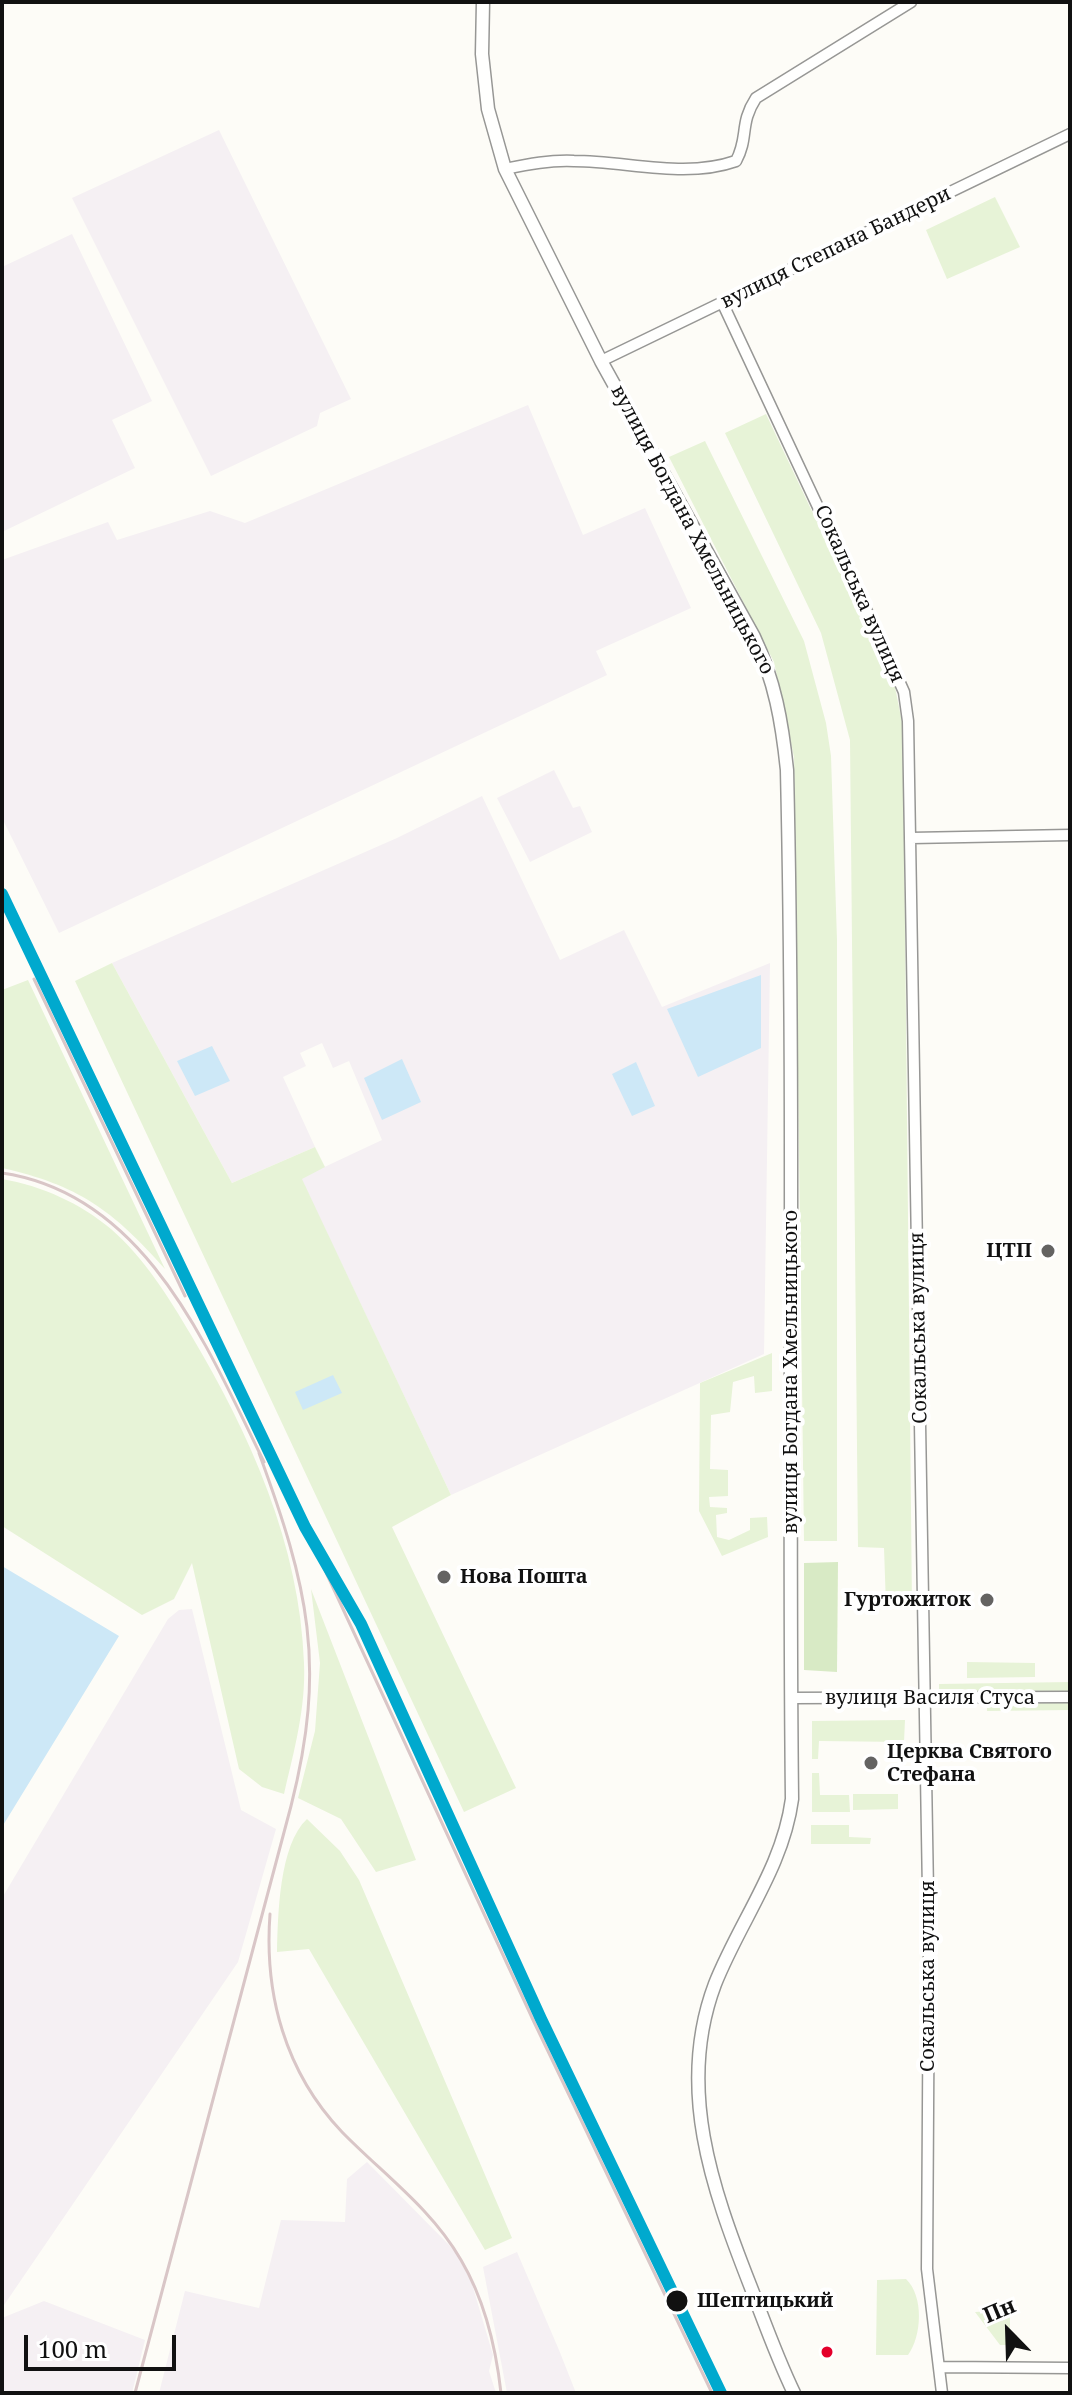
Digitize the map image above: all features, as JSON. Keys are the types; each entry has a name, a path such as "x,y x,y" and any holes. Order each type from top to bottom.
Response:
{"street":[{"name":"вулиця Богдана Хмельницького","path":"483,2 482,54 488,109 505,169 601,361 754,637 772,674 782,729 787,770 793,1065 792,1799 786,1834 715,1985 700,2038 696,2077 700,2128 729,2230 794,2393"},
{"path":"505,169 540,162 574,161 709,170 736,161 743,147 743,121 756,98 911,2"},
{"name":"вулиця Степана Бандери","path":"601,361 1070,134"},
{"name":"Сокальська вулиця","path":"722,302 904,692 911,838 929,1950 927,2269 942,2393"},
{"path":"911,838 1070,835"},
{"name":"вулиця Василя Стуса","path":"791,1698 1070,1697"},
{"path":"941,2367 1070,2368"}],"shaded area":[{"path":"219,130 351,399 320,413 317,426 211,476 72,198"},
{"path":"72,234 152,401 112,420 135,468 2,532 2,267"},
{"path":"528,405 583,535 645,508 691,608 596,651 607,675 59,933 2,818 2,560 108,522 117,540 210,511 245,523"},
{"path":"554,770 573,808 580,806 592,832 530,862 497,798"},
{"path":"482,796 560,960 624,930 662,1007 770,963 764,1354 451,1495 301,1178 382,1140 349,1061 333,1068 322,1043 300,1053 306,1066 283,1077 315,1147 232,1183 112,963 397,838"},
{"path":"192,1609 241,1810 276,1829 238,1962 2,2308 2,1898 168,1619 179,1610"},
{"path":"367,2162 456,2252 472,2284 493,2355 489,2371 496,2393 159,2393 185,2291 259,2308 281,2220 345,2222 347,2179"},
{"path":"517,2252 576,2393 507,2393 483,2267"},
{"path":"44,2301 145,2340 132,2393 2,2393 2,2318"}],"green space":[{"path":"995,197 1020,247 947,279 926,230"},
{"path":"766,414 895,687 903,727 912,1607 886,1606 884,1548 858,1547 850,740 821,633 725,433"},
{"path":"705,441 804,641 826,723 831,756 837,940 837,1541 804,1541 794,757 774,662 669,457"},
{"path":"112,963 232,1183 315,1147 325,1167 302,1179 451,1495 392,1527 516,1788 464,1812 75,981"},
{"path":"28,980 165,1269 128,1231 92,1203 52,1183 2,1168 2,990"},
{"path":"2,1179 32,1186 73,1204 111,1229 135,1253 165,1292 191,1335 252,1451 282,1533 300,1619 303,1696 284,1794 262,1787 239,1769 192,1563 174,1599 142,1615 2,1526"},
{"path":"772,1353 772,1391 755,1393 754,1376 733,1382 730,1412 711,1415 710,1469 728,1470 728,1496 709,1497 710,1507 727,1508 727,1513 716,1515 717,1537 729,1540 750,1530 750,1518 767,1517 768,1537 722,1556 699,1511 700,1383"},
{"path":"838,1562 837,1672 804,1670 804,1563"},
{"path":"311,1589 416,1860 376,1872 341,1819 298,1798 315,1731 320,1663"},
{"path":"967,1662 1035,1663 1035,1677 967,1678"},
{"path":"1070,1682 1070,1693 939,1694 939,1684"},
{"path":"1070,1700 1070,1710 987,1711 987,1701"},
{"path":"905,1720 904,1742 819,1741 818,1759 812,1759 812,1721"},
{"path":"812,1773 819,1773 820,1795 849,1795 850,1812 812,1812"},
{"path":"853,1794 898,1794 898,1809 853,1810"},
{"path":"307,1819 340,1851 359,1880 512,2238 485,2250 309,1949 277,1952 285,1863 298,1831"},
{"path":"811,1825 849,1825 849,1837 871,1838 870,1844 811,1844"},
{"path":"906,2279 916,2295 918,2306 918,2327 913,2347 908,2355 876,2355 877,2280"},
{"path":"1010,2310 1010,2345 1000,2345 975,2312"}],"water":[{"path":"761,975 761,1048 698,1077 667,1009"},
{"path":"212,1046 230,1081 195,1096 177,1061"},
{"path":"402,1059 421,1102 382,1120 364,1078"},
{"path":"636,1062 655,1106 632,1116 612,1074"},
{"path":"333,1375 342,1393 303,1410 295,1392"},
{"path":"2,1566 119,1636 2,1827"}],"railway":[{"path":"34,979 185,1296"},
{"path":"2,1173 52,1187 96,1211 133,1243 166,1282 194,1326 264,1462"},
{"path":"135,2393 302,1756 310,1667 307,1626 290,1545 259,1453"},
{"path":"305,1527 534,2022 712,2393"},
{"path":"270,1914 269,1944 275,2002 293,2058 322,2109 436,2224 461,2260 488,2324 501,2393"}],"transit line":[{"path":"2,894 305,1527 361,1624 541,2019 721,2393"}],"place":[{"name":"ЦТП","path":"1048,1251"},
{"name":"Нова Пошта","path":"444,1577"},
{"name":"Гуртожиток","path":"987,1600"},
{"name":"Церква Святого Стефана","path":"871,1763"},
{"name":"Шептицький","path":"677,2301"}]}
